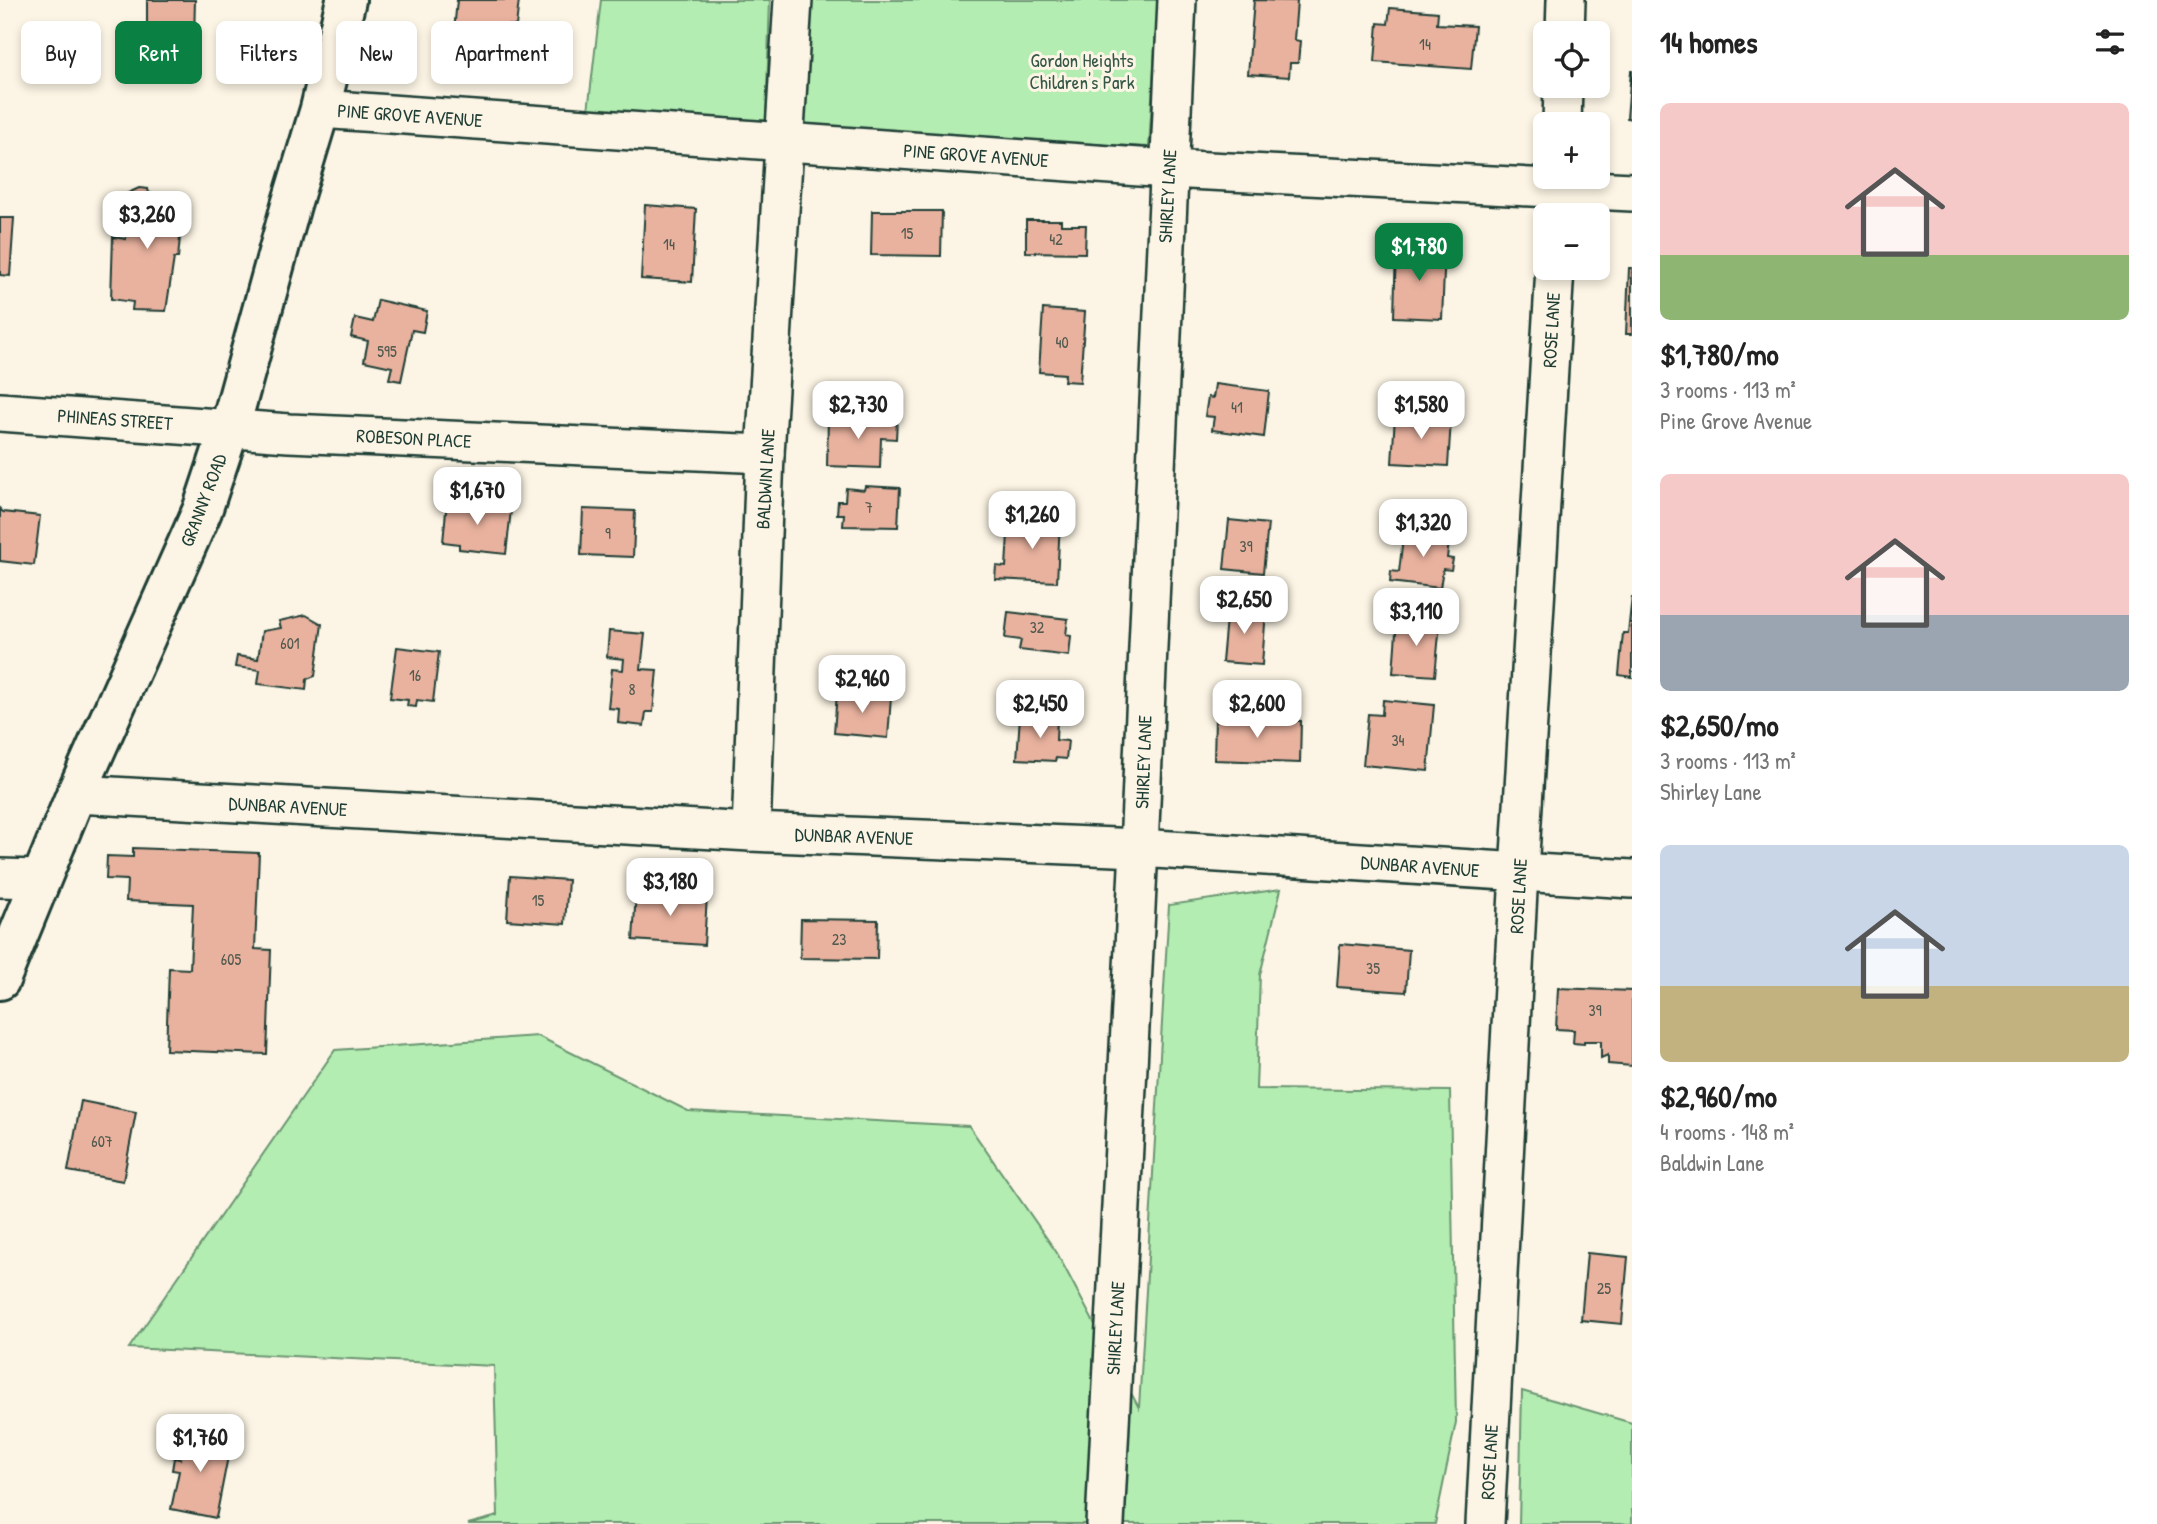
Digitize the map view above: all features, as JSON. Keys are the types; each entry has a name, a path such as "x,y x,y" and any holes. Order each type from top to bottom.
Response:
{"street":[{"name":"GRANNY ROAD","path":"0,980 76,794 202,511 230,427 320,109 346,0"},
{"name":"BALDWIN LANE","path":"751,832 765,454 793,0"},
{"name":"SHIRLEY LANE","path":"1105,1524 1177,0"},
{"path":"1565,21 1566,0"},
{"name":"PINE GROVE AVENUE","path":"320,109 1168,169 1559,193 1632,192"},
{"name":"ROSE LANE","path":"1485,1524 1519,872 1554,280"},
{"name":"PHINEAS STREET","path":"0,412 230,427"},
{"name":"ROBESON PLACE","path":"230,427 303,433 765,454"},
{"name":"DUNBAR AVENUE","path":"76,794 751,832 1139,848 1632,879"},
{"path":"0,878 40,879"}],"green space":[{"path":"601,0 770,0 766,121 588,111"},
{"name":"Gordon Heights Children's Park","path":"808,0 1158,0 1149,147 801,129"},
{"path":"1281,889 1260,975 1256,1089 1450,1091 1456,1422 1435,1524 468,1524 498,1516 494,1366 129,1348 335,1050 538,1036 688,1111 969,1126 1057,1253 1139,1408 1169,905"},
{"path":"1522,1391 1632,1423 1632,1524 1519,1524"}],"building":[{"path":"147,0 195,0 194,21 147,21"},
{"path":"457,0 519,0 517,21 455,21"},
{"path":"1254,0 1297,1 1294,40 1300,41 1298,63 1290,63 1289,77 1248,74"},
{"path":"1390,8 1438,12 1437,24 1475,26 1471,69 1375,62 1378,23 1388,24"},
{"path":"1632,71 1632,119 1627,118"},
{"path":"139,188 148,189 149,193 175,197 183,206 178,258 174,258 166,311 132,310 133,302 111,299 113,237 126,239 126,194"},
{"path":"645,205 696,209 692,282 641,279"},
{"path":"872,211 942,211 941,256 871,255"},
{"path":"0,218 14,218 10,276 0,275"},
{"path":"1026,220 1061,220 1061,225 1086,225 1085,253 1026,252"},
{"path":"1396,246 1445,249 1442,319 1394,317"},
{"path":"1629,268 1632,268 1632,334 1626,334"},
{"path":"378,300 427,311 423,332 412,330 401,381 389,379 392,367 364,361 368,341 351,337 355,318 373,322"},
{"path":"1043,309 1085,312 1080,382 1064,381 1065,374 1039,372"},
{"path":"1215,384 1269,391 1264,437 1212,430 1214,417 1205,416 1208,397 1213,398"},
{"path":"1395,416 1451,420 1448,466 1392,463"},
{"path":"828,417 897,419 896,439 881,438 880,468 827,466"},
{"path":"865,486 900,488 898,527 843,526 844,514 837,514 838,501 845,501 846,488 864,490"},
{"path":"447,501 511,510 506,554 459,549 459,544 443,542"},
{"path":"0,509 3,512 40,516 34,565 0,561"},
{"path":"583,509 635,511 633,557 581,555"},
{"path":"1009,517 1060,520 1057,582 995,579 996,566 1006,567"},
{"path":"1229,520 1268,524 1263,573 1224,569"},
{"path":"1404,529 1450,534 1447,558 1453,559 1451,570 1443,569 1440,588 1390,582 1391,571 1399,572"},
{"path":"1632,596 1632,677 1619,675 1623,633 1628,633"},
{"path":"1227,607 1266,610 1262,665 1222,662"},
{"path":"1008,612 1068,619 1066,635 1071,636 1069,656 1019,650 1021,640 1005,638"},
{"path":"306,615 322,624 315,676 307,679 306,690 258,684 260,670 235,667 237,656 258,659 262,631 281,628 279,621"},
{"path":"1397,619 1440,623 1435,676 1393,673"},
{"path":"609,631 645,634 641,669 657,670 653,712 646,712 644,726 618,723 619,709 608,708 612,669 623,670 624,659 607,657"},
{"path":"397,647 439,652 433,702 417,700 416,707 407,706 408,700 390,698"},
{"path":"837,692 891,697 888,738 834,733"},
{"path":"1383,700 1434,705 1428,771 1363,765 1368,714 1382,715"},
{"path":"1020,716 1057,718 1056,740 1068,741 1066,759 1017,759"},
{"path":"1215,718 1301,721 1300,763 1214,760"},
{"path":"133,848 259,853 255,949 271,950 267,1054 166,1050 169,968 190,969 193,904 126,901 127,880 106,879 107,856 133,857"},
{"path":"510,876 568,880 565,924 507,920"},
{"path":"636,892 707,896 704,945 633,940"},
{"path":"801,919 878,920 877,959 800,958"},
{"path":"1340,944 1409,950 1406,992 1337,987"},
{"path":"1558,988 1632,991 1632,1066 1608,1064 1608,1055 1601,1058 1601,1041 1573,1043 1574,1030 1556,1029"},
{"path":"81,1101 136,1112 123,1181 68,1171"},
{"path":"1587,1253 1628,1257 1622,1324 1581,1320"},
{"path":"195,1427 204,1429 203,1435 231,1441 216,1518 171,1509 179,1471 172,1470 174,1458 180,1459 185,1433 193,1435"}]}
